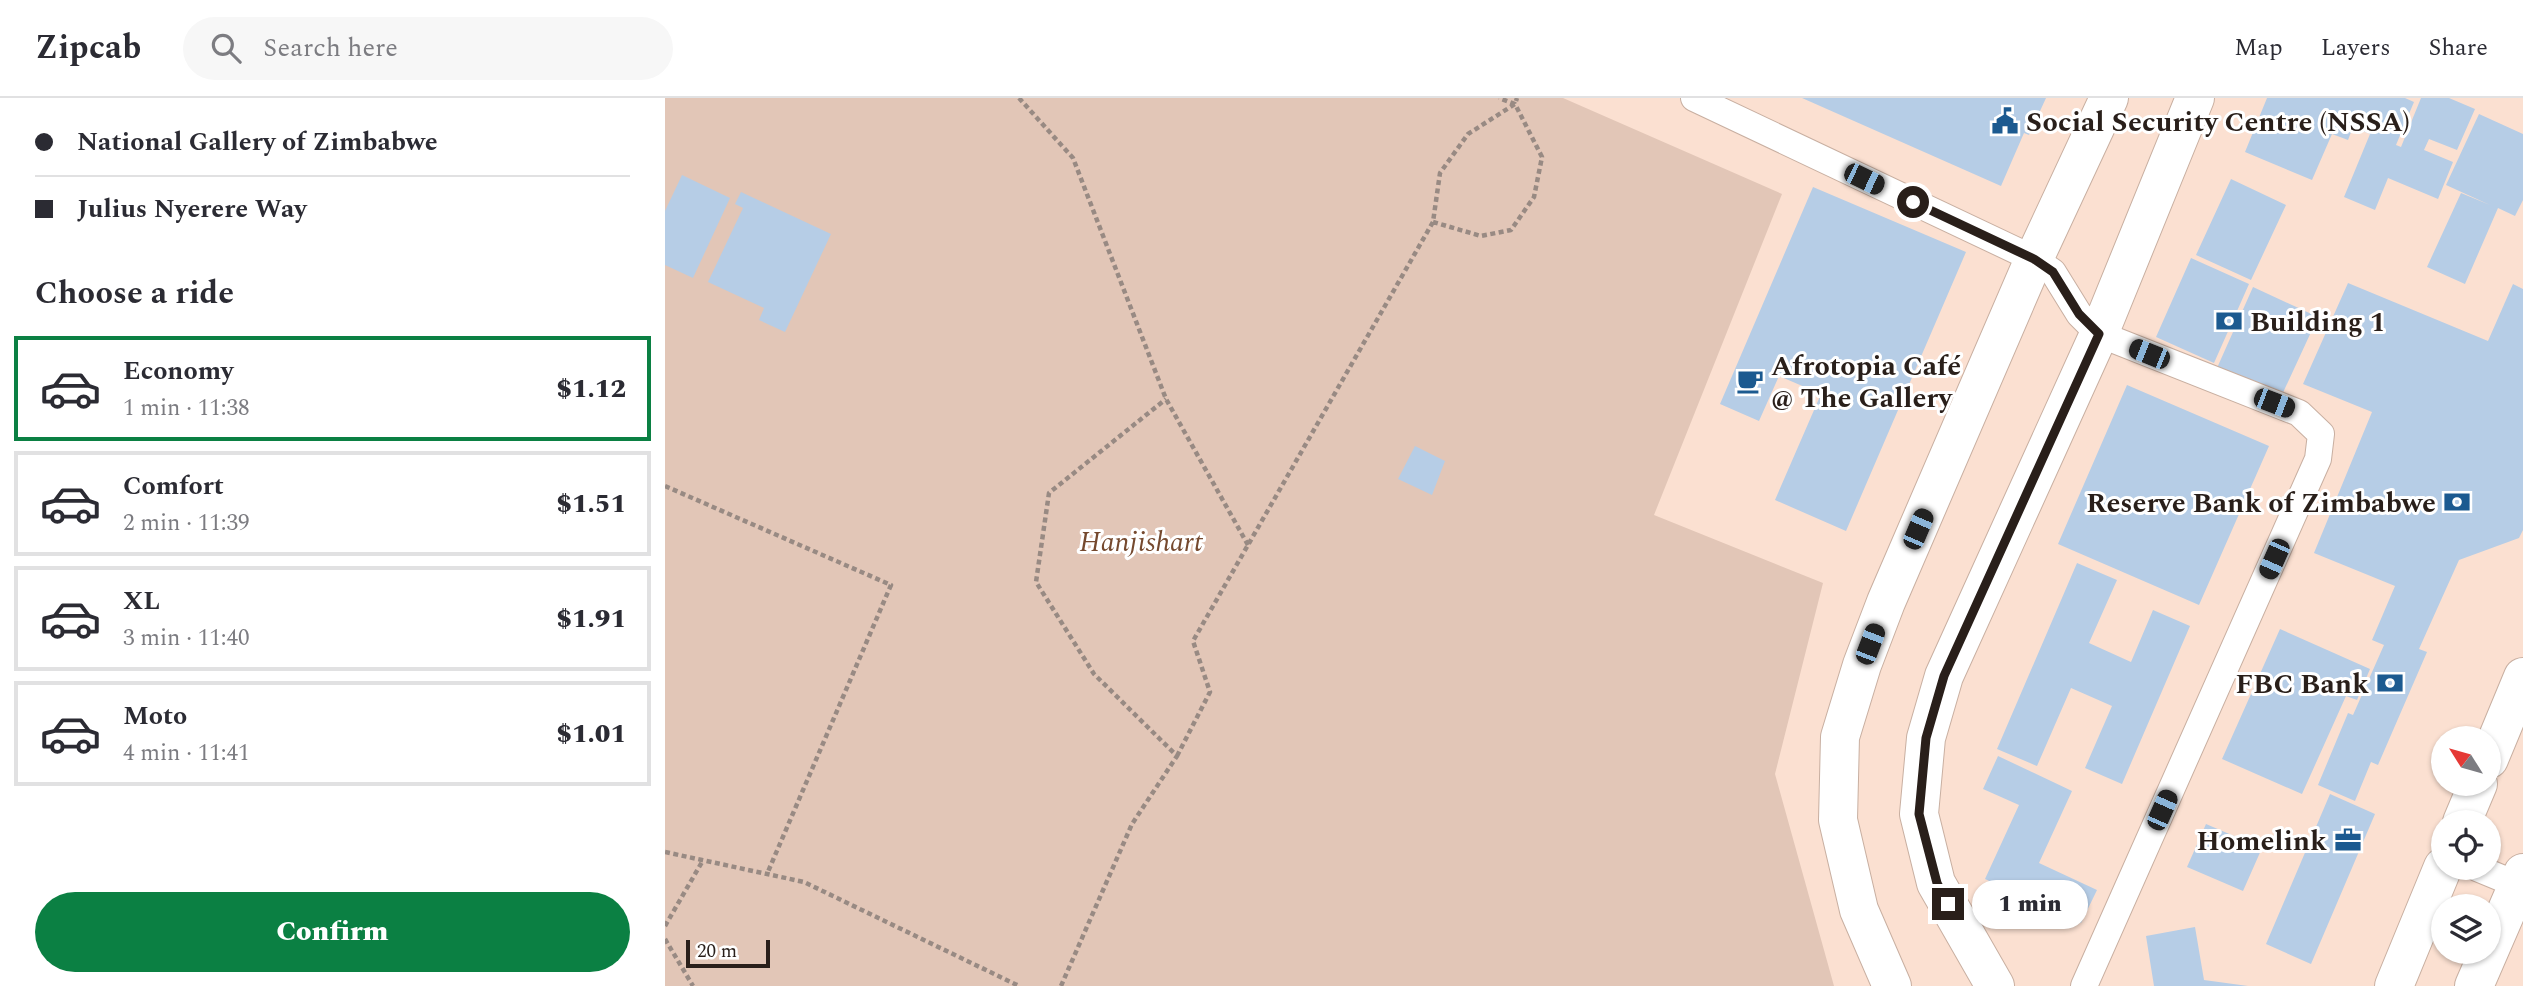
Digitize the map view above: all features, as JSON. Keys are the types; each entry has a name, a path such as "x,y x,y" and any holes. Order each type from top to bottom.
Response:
{"main road":[{"path":"1892,986 1859,910 1838,820 1840,737 1886,603 2034,259 2109,98"},
{"path":"1995,986 1937,883 1919,814 1926,738 1944,676 2099,334 2195,98"},
{"path":"2501,730 2523,677"},
{"path":"2394,986 2438,880"},
{"path":"2474,986 2521,882"}],"street":[{"path":"1694,98 2034,259 2053,272 2079,314 2099,334 2299,413 2321,434 2318,458 2084,986"},
{"path":"2501,876 2521,882"}],"path":[{"path":"1019,98 1073,159 1166,399 1248,546"},
{"path":"1499,98 1516,101"},
{"path":"1433,222 1481,236 1511,230 1534,197 1542,157 1516,101"},
{"path":"1061,986 1132,824 1177,756 1210,692 1193,641 1433,222 1440,173 1468,134 1516,101"},
{"path":"1166,399 1049,494 1036,582 1094,674 1177,756"},
{"path":"665,486 891,585 767,874"},
{"path":"665,852 702,862 804,881 1019,986"},
{"path":"665,926 702,862"},
{"path":"665,939 693,986"}],"shaded area":[{"path":"665,98 2523,98 2523,986 665,986"}],"green space":[{"name":"Hanjishart","path":"665,98 1563,98 1782,194 1654,515 1823,583 1775,774 1834,986 665,986"}],"building":[{"path":"1802,98 2046,98 2029,135 2024,133 2001,186"},
{"path":"2267,98 2405,98 2414,102 2396,145 2401,147 2421,98 2449,98 2475,109 2457,150 2429,139 2424,150 2453,162 2438,199 2388,178 2375,210 2344,197 2370,134 2353,127 2348,140 2332,134 2312,180 2245,152"},
{"path":"2479,114 2523,134 2523,200 2515,216 2498,208 2465,284 2427,267 2461,193 2490,205 2446,185"},
{"path":"682,175 730,198 693,278 665,265 665,211"},
{"path":"2231,179 2286,205 2251,280 2196,255"},
{"path":"1813,187 1966,252 1846,531 1775,500 1821,394 1779,376 1759,421 1720,404"},
{"path":"741,192 831,234 785,332 759,320 764,308 708,282 743,208 735,204"},
{"path":"2191,258 2249,284 2214,363 2156,337"},
{"path":"2348,283 2488,341 2513,284 2523,289 2523,530 2519,538 2459,560 2419,649 2427,652 2378,765 2371,762 2355,801 2318,785 2348,713 2353,715 2384,645 2372,640 2395,586 2314,553 2372,412 2303,384"},
{"path":"2253,287 2318,317 2281,397 2217,368"},
{"path":"2127,385 2269,446 2199,605 2058,544"},
{"path":"1415,446 1445,461 1432,495 1398,479"},
{"path":"2077,563 2117,580 2089,643 2131,662 2153,610 2190,626 2122,784 2085,768 2112,706 2071,688 2037,766 1997,749"},
{"path":"2280,629 2370,669 2357,700 2346,696 2302,794 2222,759"},
{"path":"1998,756 2072,791 2039,863 2097,890 2081,923 1985,879 2019,805 1983,789"},
{"path":"2330,794 2375,814 2311,964 2266,944"},
{"path":"2206,824 2262,848 2243,891 2187,867"},
{"path":"2195,927 2204,980 2248,986 2154,986 2146,936"}],"place":[{"name":"Social Security Centre (NSSA)","path":"2005,121"},
{"name":"Building 1","path":"2229,321"},
{"name":"Afrotopia Café @ The Gallery","path":"1750,381"},
{"name":"Reserve Bank of Zimbabwe","path":"2457,502"},
{"name":"FBC Bank","path":"2390,683"},
{"name":"Homelink","path":"2348,840"}],"route":[{"path":"1913,202 2034,259 2053,272 2079,314 2099,334 1944,676 1926,738 1919,814 1937,883 1948,904"}]}
